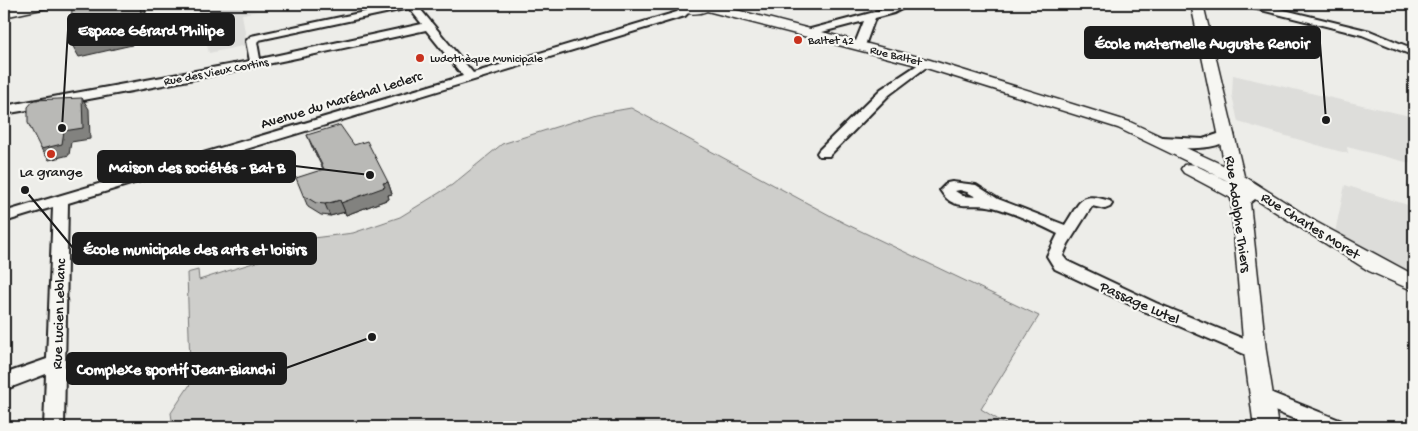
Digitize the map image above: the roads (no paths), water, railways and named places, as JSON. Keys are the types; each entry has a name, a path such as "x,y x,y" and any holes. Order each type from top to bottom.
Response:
{"street":[{"path":"4,8 22,4"},
{"path":"4,13 47,4"},
{"path":"256,64 251,41 255,38 411,4 471,78"},
{"path":"807,33 890,11 906,4"},
{"name":"Rue Adolphe Thiers","path":"1197,4 1238,186 1255,351 1266,427"},
{"path":"1249,4 1366,32 1414,53"},
{"name":"Rue Baltet","path":"682,9 694,10 706,6 925,63 1124,125 1161,141 1238,186"},
{"name":"Avenue du Maréchal Leclerc","path":"4,217 471,78 682,9"},
{"path":"860,46 871,16"},
{"name":"Rue des Vieux Cortins","path":"4,110 86,97 256,64 428,26"},
{"path":"824,153 886,92 925,63"},
{"name":"Rue Baltet","path":"1083,112 1238,186"},
{"name":"Rue Baltet","path":"1161,141 1202,144 1218,141 1228,135"},
{"name":"Rue Charles Moret","path":"1238,186 1332,245 1414,284"},
{"name":"Rue Lucien Leblanc","path":"54,427 61,200"},
{"name":"Passage Lutel","path":"1105,204 1092,200 1087,203 1055,256 1061,265 1150,307 1255,351"},
{"path":"993,202 1047,222 1068,233"},
{"path":"4,382 57,363"},
{"path":"1262,397 1335,427"}],"place":[{"name":"Baltet 42","path":"798,40"},
{"name":"Ludothèque Municipale","path":"420,58"},
{"name":"École maternelle Auguste Renoir","path":"1326,120"},
{"name":"Espace Gérard Philipe","path":"62,128"},
{"name":"La grange","path":"51,154"},
{"name":"Maison des sociétés - Bat B","path":"370,175"},
{"name":"École municipale des arts et loisirs","path":"25,190"},
{"name":"Complexe sportif Jean-Bianchi","path":"372,337"}]}
